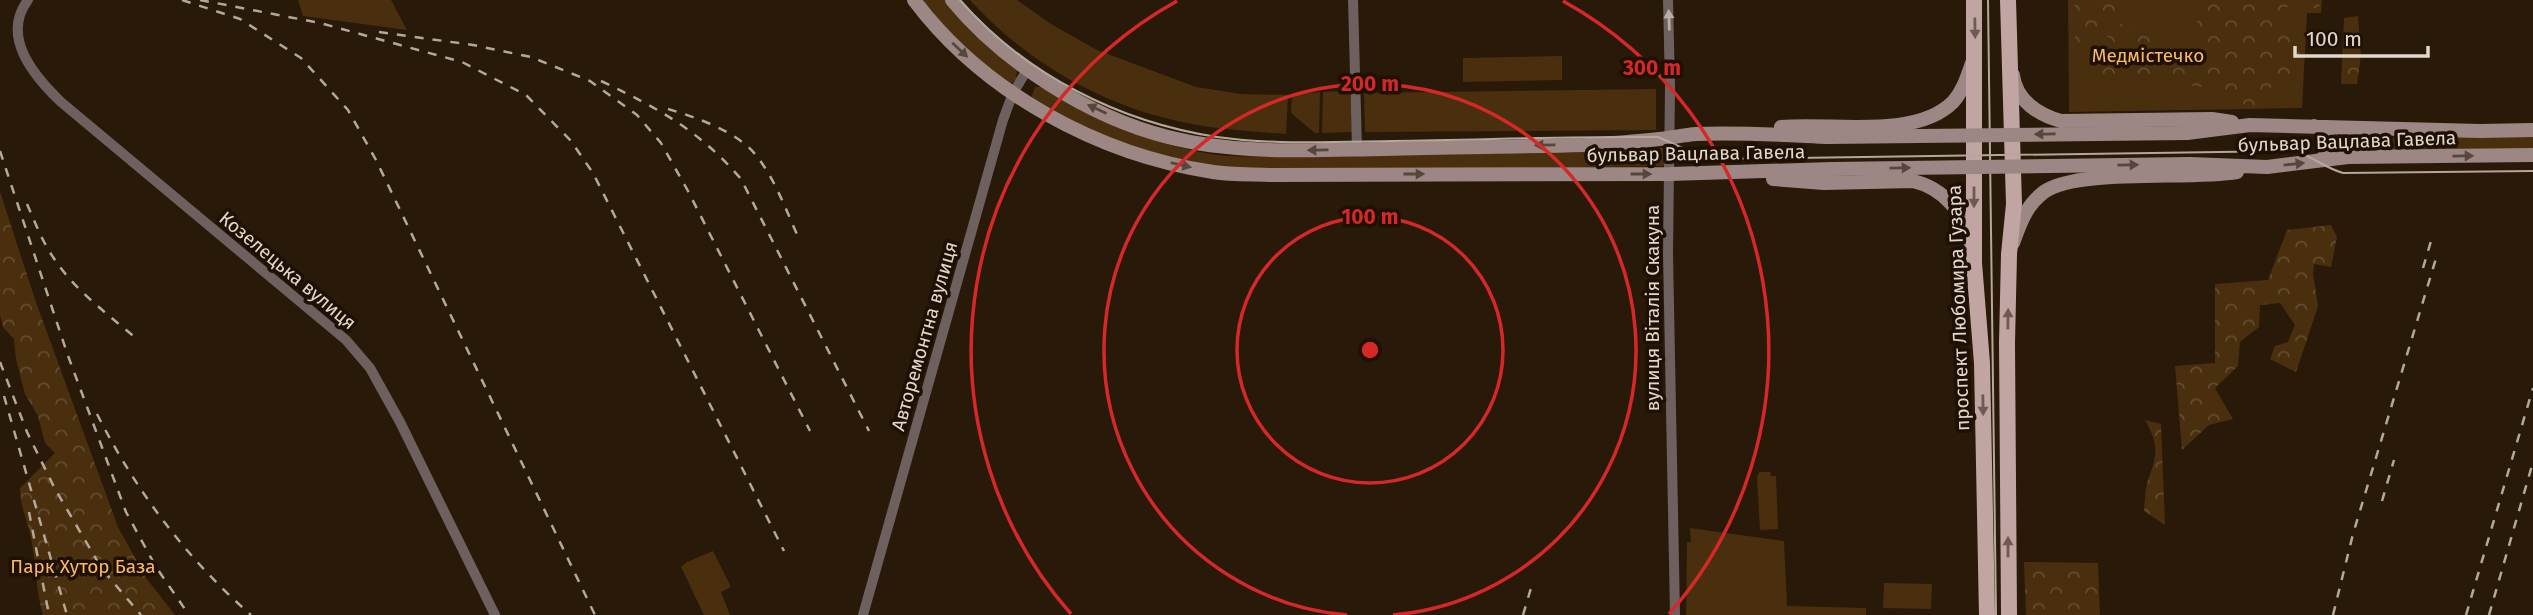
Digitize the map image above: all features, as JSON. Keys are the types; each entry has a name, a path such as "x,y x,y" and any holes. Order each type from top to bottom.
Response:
{"main road":[{"name":"бульвар Вацлава Гавела","path":"915,0 961,52 1013,93 1040,110 1115,147 1214,173 1272,176 1670,174 2190,164 2267,167 2348,157 2533,155"},
{"name":"бульвар Вацлава Гавела","path":"952,0 979,30 1052,87 1134,126 1167,137 1213,146 1314,151 1586,145 1692,134 1828,137 2187,133 2250,125 2533,130"},
{"name":"проспект Любомира Гузара","path":"1974,0 1974,263 1983,363 1987,615"},
{"path":"2008,0 2014,204 2009,254 2007,343 2008,615"},
{"path":"2010,52 2017,90 2031,107 2051,119 2074,122 2212,119 2250,125"},
{"path":"1730,133 1794,126 1891,125 1922,120 1937,114 1953,102 1962,90 1975,55"},
{"path":"2313,125 2326,134 2330,143 2321,160"},
{"path":"2009,254 2029,206 2042,193 2055,187 2077,180 2214,176 2267,167"},
{"path":"1712,173 1824,183 1913,181 1924,184 1936,189 1956,209 1969,236 1974,263"}],"street":[{"name":"Козелецька вулиця","path":"28,0 22,6 15,27 17,47 30,71 61,102 346,340 370,368 400,422 495,615"},
{"path":"1353,0 1357,149"},
{"name":"вулиця Віталія Скакуна","path":"1668,0 1668,253 1675,615"},
{"name":"Авторемонтна вулиця","path":"863,615 985,184 1013,93 1027,70"}],"green space":[{"path":"298,0 391,0 407,30 303,16"},
{"path":"921,0 947,0 1017,69 1016,79 1009,85 965,49"},
{"path":"970,0 1017,0 1051,24 1097,50 1196,87 1241,94 1288,95 1286,134 1184,122 1113,101 1036,58 990,21"},
{"name":"Медмістечко","path":"2068,0 2322,0 2321,13 2307,13 2302,108 2069,112"},
{"path":"2075,0 2133,0 2132,6 2119,16 2118,21 2125,27 2144,25 2153,29 2155,48 2164,52 2187,44 2201,12 2200,0 2320,0 2319,8 2292,2 2284,10 2283,24 2301,39 2297,86 2272,86 2256,106 2232,102 2226,90 2180,84 2146,74 2085,83 2083,68 2091,61 2116,53 2117,47 2112,39 2101,33 2095,35 2084,47 2075,41"},
{"path":"2358,16 2361,55 2357,84 2341,84 2344,18"},
{"path":"1562,56 1562,80 1463,82 1463,58"},
{"path":"1035,87 1041,87 1083,110 1148,138 1217,155 1266,157 1664,148 1664,166 1265,171 1215,168 1161,156 1082,128 1031,98"},
{"path":"1656,89 1656,130 1365,132 1364,93"},
{"path":"1350,91 1352,132 1322,133 1323,92"},
{"path":"1320,92 1319,133 1315,133 1291,113 1292,94"},
{"path":"2329,133 2355,138 2533,135 2533,152 2331,156"},
{"name":"Парк Хутор База","path":"0,192 37,305 118,527 146,578 175,615 43,615 20,488 55,453 45,443 38,416 25,394 14,339 3,327 0,315"},
{"path":"2331,225 2337,237 2331,267 2314,264 2318,306 2296,372 2270,359 2275,346 2288,342 2295,325 2280,303 2260,305 2259,327 2240,342 2238,366 2215,388 2233,419 2209,425 2182,450 2175,366 2215,363 2215,284 2268,280 2287,230"},
{"path":"2145,420 2161,424 2165,525 2144,511 2146,486 2155,451 2153,437"},
{"path":"1759,472 1770,472 1771,476 1776,476 1778,529 1760,530"},
{"path":"1690,528 1784,541 1787,606 1866,608 1866,615 1686,615 1687,542 1691,542"},
{"path":"713,551 731,587 721,592 730,615 704,615 681,567"},
{"path":"2024,562 2098,563 2100,615 2026,615"},
{"path":"1884,583 1932,584 1931,609 1883,608"}],"tram line":[{"path":"960,0 1014,51 1077,91 1145,120 1181,130 1239,140 1327,142 1658,137 1698,155 1716,159 2294,151 2343,173 2533,171"},
{"path":"1988,0 1996,615"}],"railway":[{"path":"182,0 240,19 301,58 348,110 376,160 595,615"},
{"path":"200,0 320,23 462,62 526,95 571,141 593,173 784,551"},
{"path":"379,32 473,45 531,57 590,81 637,115 661,143 688,191 810,431"},
{"path":"601,81 677,122 710,147 741,179 869,431"},
{"path":"668,109 715,126 747,146 769,174 800,241"},
{"path":"0,151 67,353 126,512 156,567 189,615"},
{"path":"27,204 45,244 61,269 92,302 138,340"},
{"path":"2423,268 2431,241"},
{"path":"2333,615 2353,534 2437,255"},
{"path":"0,362 27,432 55,489 102,569 141,615"},
{"path":"2466,615 2533,388"},
{"path":"4,396 67,615"},
{"path":"97,414 128,470 164,522 205,570 251,615"},
{"path":"2382,501 2394,460"},
{"path":"2489,615 2533,462"},
{"path":"29,512 49,615"},
{"path":"1523,615 1531,588"}]}
